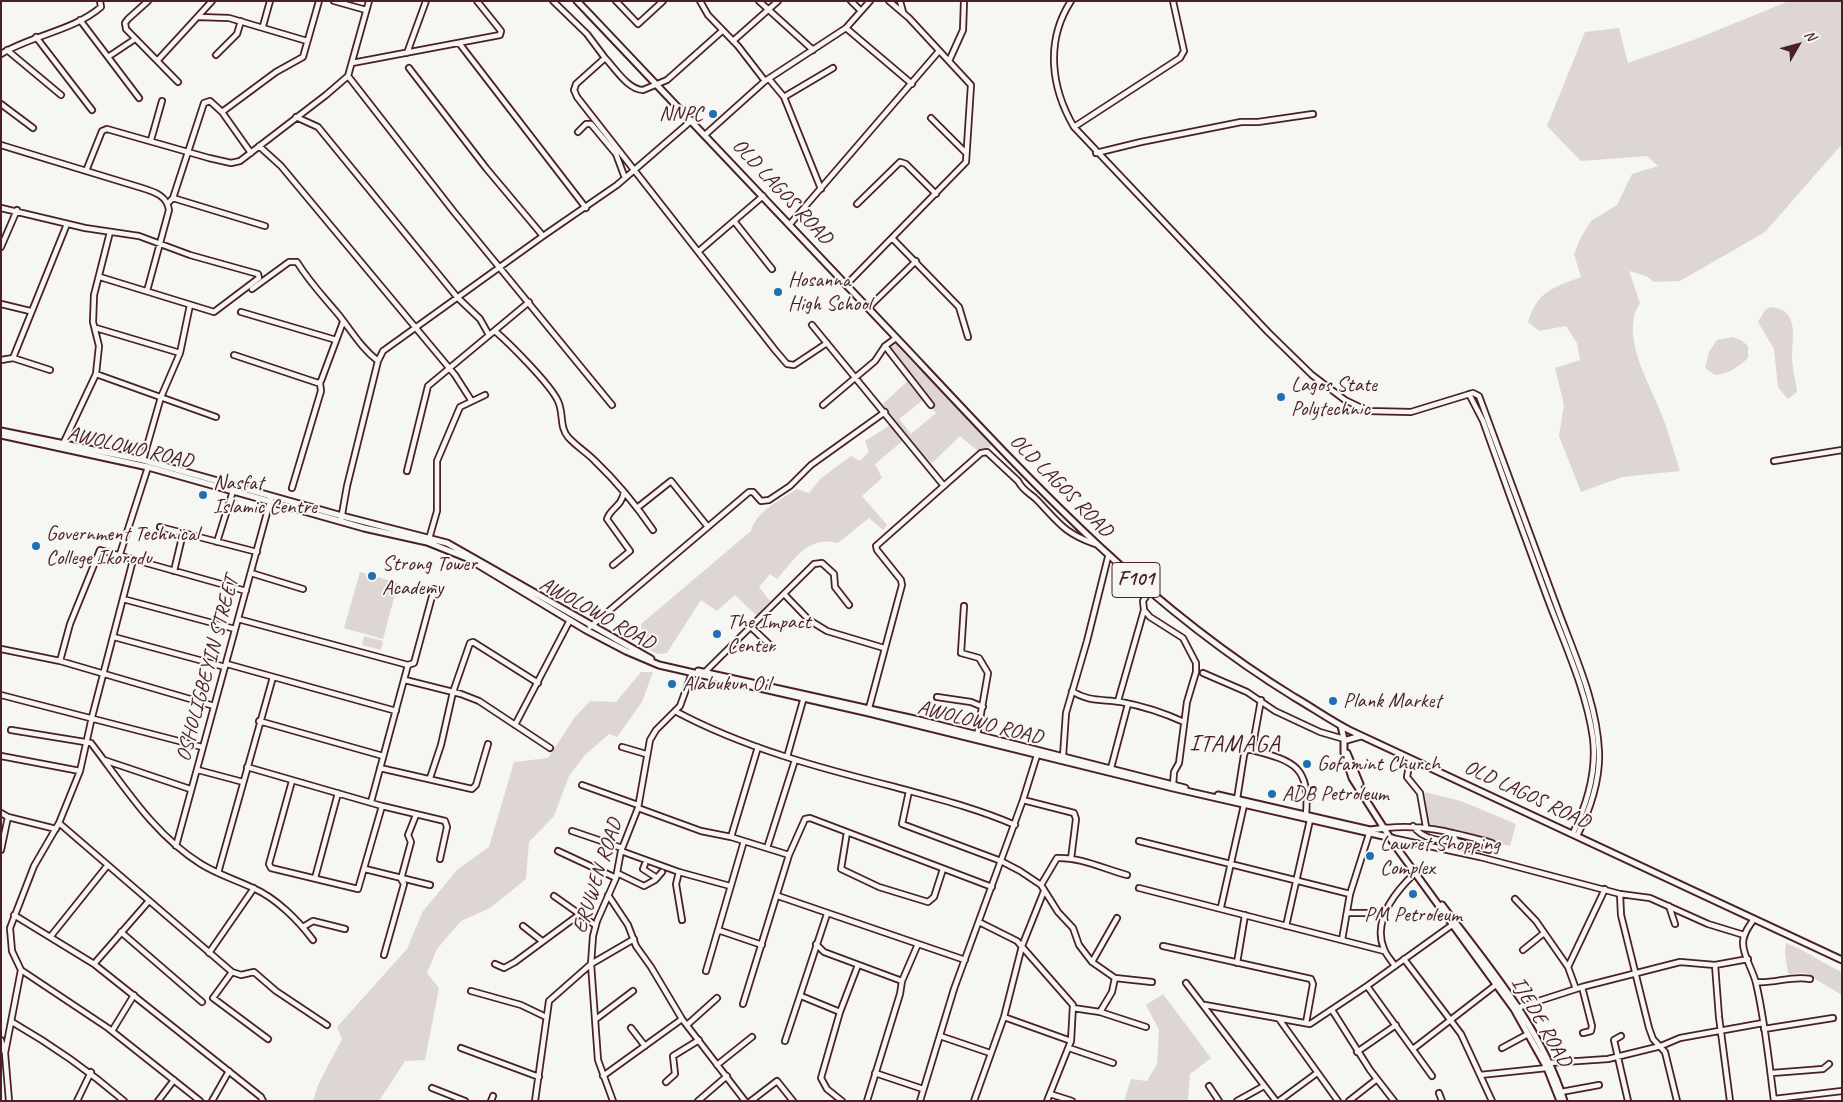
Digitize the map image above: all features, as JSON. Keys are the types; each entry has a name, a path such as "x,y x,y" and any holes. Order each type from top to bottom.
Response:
{"main road":[{"name":"OLD LAGOS ROAD","path":"577,1 706,134 990,438 1095,544 1149,592 1220,649 1341,726 1842,960"},
{"name":"AWOLOWO ROAD","path":"1,431 148,467 232,491 271,498"},
{"name":"AWOLOWO ROAD","path":"1,435 63,444 143,460 427,542 456,553 570,620 659,664 1038,753 1244,805 1370,830 1385,828"},
{"name":"AWOLOWO ROAD","path":"342,519 430,539 458,548 652,662"},
{"name":"AWOLOWO ROAD","path":"659,664 705,672 870,708 1038,753 1062,756 1112,768 1391,838"},
{"path":"1341,726 1346,739 1347,754 1353,770 1385,828 1452,925 1483,963"},
{"path":"1346,739 1349,730"},
{"path":"1346,739 1362,736"},
{"path":"1391,838 1483,963"},
{"name":"IJEDE ROAD","path":"1483,963 1548,1066 1560,1101"},
{"name":"IJEDE ROAD","path":"1483,963 1517,1008 1548,1066 1564,1101"}],"street":[{"path":"1,54 80,20 101,8 100,1"},
{"path":"148,1 125,22 126,28 178,82"},
{"path":"158,60 212,1"},
{"path":"263,26 270,1"},
{"path":"222,112 276,72 302,57 319,1"},
{"path":"334,1 366,10"},
{"path":"86,171 103,130 107,129 151,140 189,153 231,163 240,161 348,76 369,1"},
{"path":"406,53 426,1"},
{"path":"352,63 495,37 502,34 477,1"},
{"path":"553,1 587,34 628,83 639,90 647,89 670,78 722,31"},
{"path":"616,1 638,24 663,1"},
{"path":"700,1 722,31 784,97 821,189"},
{"path":"759,1 813,50"},
{"path":"733,41 778,1"},
{"path":"851,1 861,11"},
{"path":"706,134 767,80 846,28 870,1"},
{"path":"846,285 964,166 966,153 972,85 903,13 889,1"},
{"path":"900,1 903,13"},
{"path":"949,61 963,30 964,1"},
{"path":"1071,1 1062,14 1056,34 1053,65 1064,109 1074,127 1096,153 1268,332 1312,375 1345,400 1368,411 1411,412 1473,393 1478,396 1572,647 1594,717 1599,754 1597,777 1593,801 1575,835"},
{"path":"1074,127 1180,58 1184,51 1173,1"},
{"path":"199,17 229,18 263,26 308,42"},
{"path":"80,20 139,98"},
{"path":"216,54 237,34 241,21"},
{"path":"846,28 912,84"},
{"path":"36,38 92,110"},
{"path":"108,57 135,39"},
{"path":"459,43 586,208"},
{"path":"7,50 61,96"},
{"path":"790,224 912,84 938,51"},
{"path":"606,58 576,84 574,90 634,168 787,364 794,366 827,343"},
{"path":"408,68 486,168 543,236"},
{"path":"784,97 833,68"},
{"path":"348,76 388,130 612,405"},
{"path":"151,140 162,101"},
{"path":"168,203 172,198 189,153 204,103 210,101 222,112 250,153"},
{"path":"1,104 32,128"},
{"path":"1096,153 1241,122 1258,122 1313,114"},
{"path":"296,117 304,118 318,127 457,297 480,319 490,336"},
{"path":"931,118 966,153"},
{"path":"342,519 347,486 378,361 383,351 543,236 586,208 625,178 634,168 692,120"},
{"path":"578,132 586,124 591,124 616,154 625,178"},
{"path":"3,146 152,191 163,197 168,203 169,210 147,291"},
{"path":"259,146 281,166 448,368 471,400"},
{"path":"857,204 900,162 906,164 936,194"},
{"path":"699,251 764,196"},
{"path":"172,198 265,226"},
{"path":"1,208 16,210 67,224 139,236 161,245 258,274 256,280 216,311 210,312 100,277"},
{"path":"1,247 16,210"},
{"path":"734,220 772,269"},
{"path":"13,358 30,311 67,224"},
{"path":"63,444 96,374 100,346 93,322 94,295 110,232"},
{"path":"892,238 961,309 968,337"},
{"path":"252,289 293,261 297,262 309,281 367,353 378,361"},
{"path":"868,308 916,261"},
{"path":"407,471 428,386 529,302"},
{"path":"1,304 30,311"},
{"path":"143,460 161,398 180,353 190,305"},
{"path":"241,312 336,340"},
{"path":"292,488 318,402 320,383 343,322"},
{"path":"812,325 856,376 944,486"},
{"path":"96,328 180,353"},
{"path":"495,331 509,344 554,396 560,407 562,426 569,438 595,461 624,492 653,530"},
{"path":"823,405 875,361 885,346 896,338"},
{"path":"885,346 931,405"},
{"path":"234,355 320,383"},
{"path":"1,360 13,358 50,370"},
{"path":"96,374 216,417"},
{"path":"430,539 437,511 437,461 460,407 471,400 485,395"},
{"path":"590,627 749,492 753,492 761,501 776,495 790,486 811,465 884,412"},
{"path":"1774,461 1842,450"},
{"path":"870,708 884,648 902,585 901,580 876,550 876,546 984,452 988,452 1014,477 1027,493 1036,499 1065,531 1095,544"},
{"path":"120,554 148,467"},
{"path":"637,508 671,481 708,527"},
{"path":"217,542 232,491"},
{"path":"613,565 630,551 607,519 609,513 622,502 624,492"},
{"name":"OSHOLIGBEYIN STREET","path":"176,846 190,788 198,770 202,747 271,498"},
{"path":"160,527 257,552"},
{"path":"174,571 183,533"},
{"path":"60,661 70,624 100,550 120,554 133,560 246,591"},
{"path":"1062,756 1066,713 1108,557"},
{"path":"133,560 92,717 80,772 59,823 34,866 14,914 10,935 12,951 21,970 112,1031 200,1101"},
{"path":"705,672 785,595 814,564 822,563 834,574 835,587 850,605"},
{"path":"251,573 303,589"},
{"path":"238,619 408,665 414,663 434,589"},
{"path":"1118,701 1144,610 1142,601 1149,592"},
{"path":"785,595 809,620 827,630 884,648"},
{"path":"123,599 235,629"},
{"path":"964,606 960,650 962,655 979,658 987,669 988,684 977,736"},
{"path":"1144,610 1157,623 1183,638 1196,662 1196,672 1184,722 1179,763 1174,772 1174,785"},
{"path":"515,725 570,620"},
{"path":"752,627 772,647"},
{"path":"114,638 273,677 396,711"},
{"path":"430,778 440,751 453,692 470,642 473,642 538,683"},
{"path":"1,649 60,661 214,706"},
{"path":"371,802 408,665"},
{"name":"ERUWEN ROAD","path":"613,1101 598,1060 591,964 595,925 616,876 621,849 638,807 646,754 656,730 676,711 685,694 692,673"},
{"path":"1202,674 1261,700 1276,711 1312,729 1346,739"},
{"path":"218,873 259,721 273,677"},
{"path":"405,680 453,692 479,702 550,748"},
{"path":"1072,691 1085,698 1118,701 1162,712 1184,722"},
{"path":"1,695 202,747"},
{"path":"787,757 804,697"},
{"path":"937,697 971,702 983,707"},
{"path":"1252,750 1261,700"},
{"path":"1112,768 1128,704"},
{"path":"676,711 704,726 795,760 974,809 1015,825"},
{"path":"259,721 383,756"},
{"path":"11,730 91,743 127,792 176,846 218,873 265,894 303,927 314,940"},
{"path":"380,768 430,778 453,786 474,788 488,744"},
{"path":"622,747 646,754"},
{"path":"731,837 758,747"},
{"path":"1237,799 1246,750 1252,750 1293,763 1307,786 1308,817 1286,926"},
{"path":"920,1101 965,960 1015,825 1038,753"},
{"path":"1,756 80,772"},
{"path":"103,759 190,788"},
{"path":"1410,759 1407,777 1420,793 1426,827"},
{"path":"767,848 795,760"},
{"path":"247,767 382,806 445,821 447,824 440,859"},
{"path":"198,770 243,782"},
{"path":"292,781 269,864 271,868 356,889 359,888 382,806"},
{"path":"582,785 701,831 731,837 790,855"},
{"path":"909,791 902,824 1001,861 1041,885 1058,912 1073,928 1079,945 1092,962 1115,978 1152,982"},
{"path":"315,878 338,793"},
{"path":"1023,800 1074,813 1076,819 1071,859"},
{"path":"1221,908 1244,805"},
{"path":"1,813 56,829"},
{"path":"384,955 404,884 401,879 411,842 408,835 416,815"},
{"path":"1,850 8,816"},
{"path":"743,1004 790,855 805,819 810,818 992,888"},
{"path":"59,823 148,902 232,972 240,975 251,971 254,972 276,991 327,1025"},
{"path":"1385,828 1414,826 1426,827 1492,843 1495,847 1489,850 1456,841 1434,840 1419,833 1414,826"},
{"path":"572,831 679,872 730,886"},
{"path":"847,832 841,869 879,887 928,902 934,897 943,869"},
{"path":"1452,833 1456,841"},
{"path":"1342,940 1350,894 1369,834"},
{"path":"1391,838 1474,855 1620,894 1650,898 1708,924 1744,935"},
{"path":"706,971 744,841"},
{"path":"1139,841 1350,894"},
{"path":"558,851 644,886 657,878 662,872"},
{"path":"1041,885 1057,858 1071,859 1127,875"},
{"path":"645,864 643,869 657,878"},
{"path":"51,936 107,866"},
{"path":"365,869 430,885"},
{"path":"679,872 676,884 682,920"},
{"path":"1396,966 1384,950 1381,926 1385,913 1397,892 1415,873"},
{"path":"209,953 254,888"},
{"path":"1139,888 1384,950"},
{"path":"1568,966 1605,889"},
{"path":"974,1101 1004,1017 1022,946 1044,891"},
{"path":"1620,894 1621,915 1651,1035 1661,1046 1668,1062 1677,1101"},
{"path":"608,895 628,925 636,946 682,1019 745,1101"},
{"path":"554,896 595,925"},
{"path":"778,896 965,960"},
{"path":"1515,899 1544,933 1568,966 1579,988 1592,1026 1590,1031 1583,1033"},
{"path":"94,964 148,902"},
{"path":"1670,906 1675,924"},
{"path":"1347,913 1385,913"},
{"path":"14,914 94,964 263,1101"},
{"path":"495,964 500,967 508,966 580,914"},
{"path":"785,1041 826,914"},
{"path":"1237,963 1245,915"},
{"path":"1092,962 1117,918"},
{"path":"1754,919 1744,935 1742,945 1756,982 1768,1060 1772,1073 1774,1100 1842,1091"},
{"path":"303,927 313,921 345,929"},
{"path":"979,922 1011,937 1022,946 1071,1001 1073,1008 1071,1041 1047,1101"},
{"path":"1205,1005 1306,1024 1316,1022 1452,925"},
{"path":"523,926 542,941"},
{"path":"718,930 762,945"},
{"path":"120,932 202,1002"},
{"path":"1523,950 1544,933"},
{"path":"535,1101 546,1017 551,998 591,964 634,939"},
{"path":"816,944 824,952 902,981"},
{"path":"867,1101 900,994 902,981 918,944"},
{"path":"1163,946 1311,979 1313,984 1306,1024"},
{"path":"812,953 824,952"},
{"path":"1404,959 1461,1034 1492,1100"},
{"path":"1517,1008 1579,988 1686,961 1715,965 1748,959"},
{"path":"842,1101 826,1088 821,1078 840,1012 858,965"},
{"path":"1715,965 1720,1030 1730,1089 1730,1101"},
{"path":"5,1053 21,970"},
{"path":"232,972 213,998 268,1039"},
{"path":"1100,1012 1112,992 1115,978"},
{"path":"1756,982 1773,983 1799,978 1810,979"},
{"path":"1186,983 1205,1005 1264,1086 1278,1101 1317,1073"},
{"path":"1413,1049 1497,984"},
{"path":"1367,986 1432,1076"},
{"path":"471,991 521,1005 546,1017"},
{"path":"596,1019 633,991"},
{"path":"112,1031 134,995"},
{"path":"801,996 840,1012"},
{"path":"687,1024 717,998"},
{"path":"1073,1008 1100,1012 1146,1027"},
{"path":"1332,1010 1357,1052 1394,1101"},
{"path":"1004,1017 1071,1041"},
{"path":"1278,1018 1338,1101"},
{"path":"1764,1029 1833,1018"},
{"path":"603,1076 682,1019"},
{"path":"12,1022 91,1072 124,1101"},
{"path":"1480,1075 1618,1057 1661,1046 1680,1038 1763,1023"},
{"path":"1357,1052 1396,1025"},
{"path":"631,1028 645,1046"},
{"path":"1502,1048 1528,1034"},
{"path":"940,1036 990,1053"},
{"path":"1621,1036 1614,1040 1628,1101"},
{"path":"717,1065 752,1037"},
{"path":"1,1040 5,1053 9,1101"},
{"path":"666,1082 675,1074 672,1056 699,1040"},
{"path":"461,1048 539,1077"},
{"path":"1069,1048 1113,1063"},
{"path":"1772,1073 1823,1069 1829,1064"},
{"path":"212,1101 228,1071"},
{"path":"77,1101 91,1072"},
{"path":"875,1074 923,1090"},
{"path":"698,1101 727,1076"},
{"path":"1349,1101 1377,1079"},
{"path":"158,1101 174,1080"},
{"path":"751,1101 777,1081 793,1101"},
{"path":"1,1084 8,1082"},
{"path":"1561,1092 1599,1085"},
{"path":"1209,1086 1219,1101"},
{"path":"1237,1101 1264,1086"},
{"path":"432,1088 465,1101"},
{"path":"1439,1093 1442,1101"},
{"path":"1050,1094 1072,1101"}],"shaded area":[{"path":"1789,1 1842,1 1842,144 1765,232 1680,281 1654,282 1646,276 1629,271 1640,303 1634,315 1635,344 1644,375 1665,422 1680,471 1622,477 1581,492 1559,436 1564,405 1555,368 1580,360 1577,343 1566,326 1539,331 1528,322 1536,303 1547,292 1581,277 1574,254 1581,237 1591,221 1617,205 1632,174 1658,166 1647,156 1581,161 1547,126 1585,32 1619,28 1628,63 1696,39"},
{"path":"1770,307 1780,309 1786,313 1792,325 1792,361 1797,392 1788,399 1778,387 1774,349 1758,322 1765,310"},
{"path":"891,336 992,446 979,452 960,436 932,463 905,439 875,464 882,478 862,496 887,525 883,530 869,518 838,543 818,542 803,550 777,579 770,574 759,587 770,601 757,616 735,595 717,611 701,600 667,653 657,654 644,647 641,624 751,531 763,512 797,489 809,493 820,479 851,456 860,461 869,452 865,441 895,422 883,404 913,376 888,346","holes":["924,399 936,413 911,434 899,419"]},
{"path":"1732,337 1741,340 1748,346 1748,358 1733,370 1715,375 1705,368 1709,352 1717,340"},
{"path":"360,572 398,583 383,639 344,628"},
{"path":"364,636 383,641 381,650 362,645"},
{"path":"641,672 653,672 642,702 617,737 609,734 585,755 569,776 554,816 529,842 526,879 490,908 461,921 437,949 427,973 439,988 425,1060 405,1061 379,1101 313,1101 318,1085 342,1039 337,1027 407,949 423,911 458,869 489,847 514,762 548,758 575,717 590,701 616,702"},
{"path":"1425,792 1461,801 1516,824 1510,846 1428,826"},
{"path":"1786,943 1842,972 1842,995 1805,973 1788,974 1785,953"},
{"path":"1163,994 1211,1058 1190,1074 1188,1101 1124,1101 1131,1079 1147,1081 1157,1064 1159,1030 1146,1005"}],"place":[{"name":"NNPC","path":"713,114"},
{"name":"Hosanna High School","path":"778,292"},
{"name":"Lagos State Polytechnic","path":"1281,397"},
{"name":"Nasfat Islamic Centre","path":"203,495"},
{"name":"Government Technical College Ikorodu","path":"36,546"},
{"name":"Strong Tower Academy","path":"372,576"},
{"name":"The Impact Center","path":"717,634"},
{"name":"Alabukun Oil","path":"672,684"},
{"name":"Plank Market","path":"1333,701"},
{"name":"Gofamint Church","path":"1307,764"},
{"name":"ADB Petroleum","path":"1272,794"},
{"name":"Lawret Shopping Complex","path":"1370,856"},
{"name":"PM Petroleum","path":"1413,894"}],"district":[{"name":"ITAMAGA","path":"1235,745"}]}
